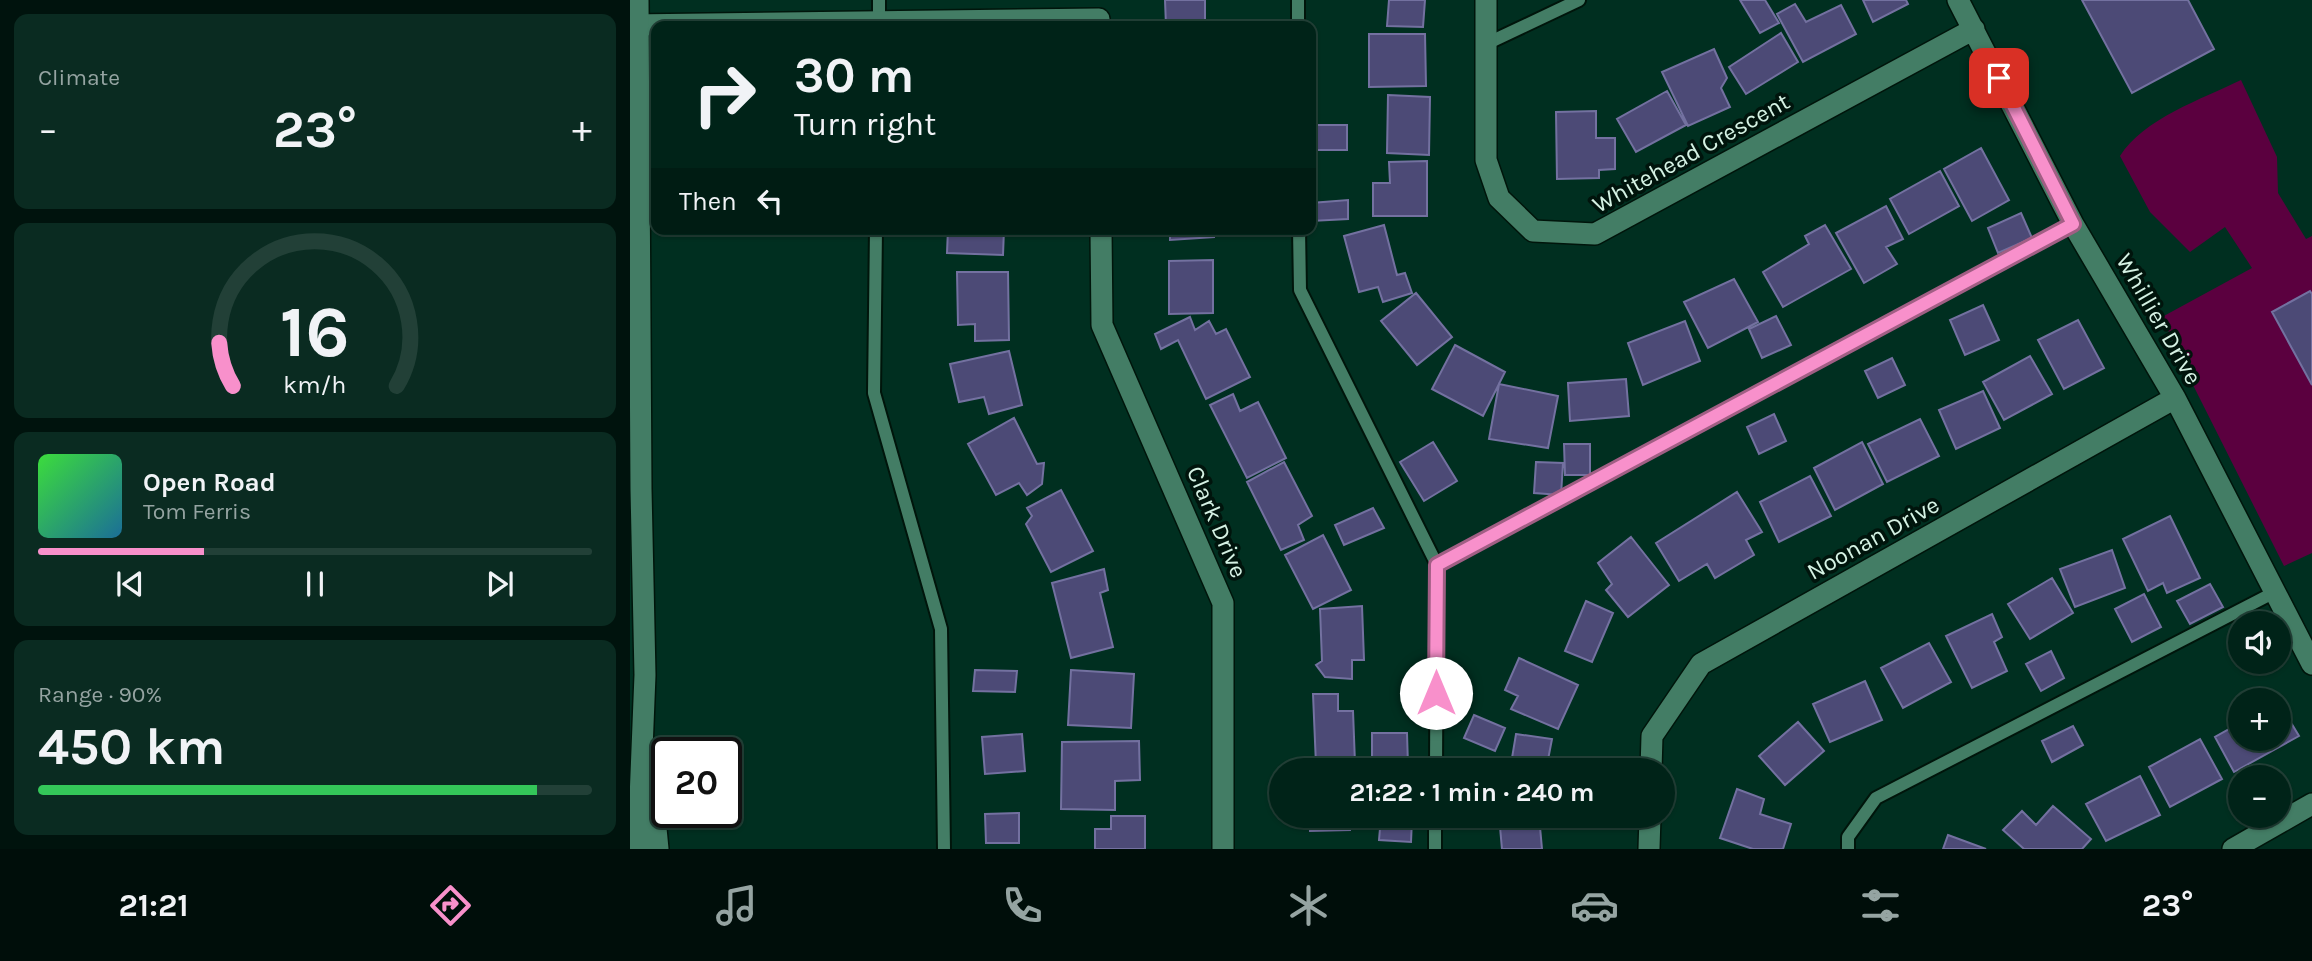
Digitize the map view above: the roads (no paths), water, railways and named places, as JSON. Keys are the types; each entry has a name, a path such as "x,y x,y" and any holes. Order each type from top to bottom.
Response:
{"street":[{"path":"638,0 634,25 641,475 638,675 645,715 658,849"},
{"name":"Whitehead Crescent","path":"1486,0 1486,160 1499,198 1532,231 1595,234 1974,29"},
{"name":"Whillier Drive","path":"1958,0 2073,224 2175,398 2312,664"},
{"path":"952,21 1099,15"},
{"name":"Clark Drive","path":"1101,235 1102,325 1223,603 1223,849"},
{"name":"Noonan Drive","path":"1651,758 1652,736 1701,664 2175,398"},
{"path":"638,849 645,715"},
{"path":"2233,849 2312,804"},
{"path":"1649,849 1650,828"}],"lane":[{"path":"879,0 879,21"},
{"path":"1298,0 1298,21"},
{"path":"1486,44 1579,0"},
{"path":"1437,565 2073,224"},
{"path":"876,235 874,393 942,629 944,849"},
{"path":"1299,235 1300,290 1437,565 1436,758"},
{"path":"1848,849 1848,837 1876,798 2275,592"},
{"path":"1435,828 1435,849"}]}
